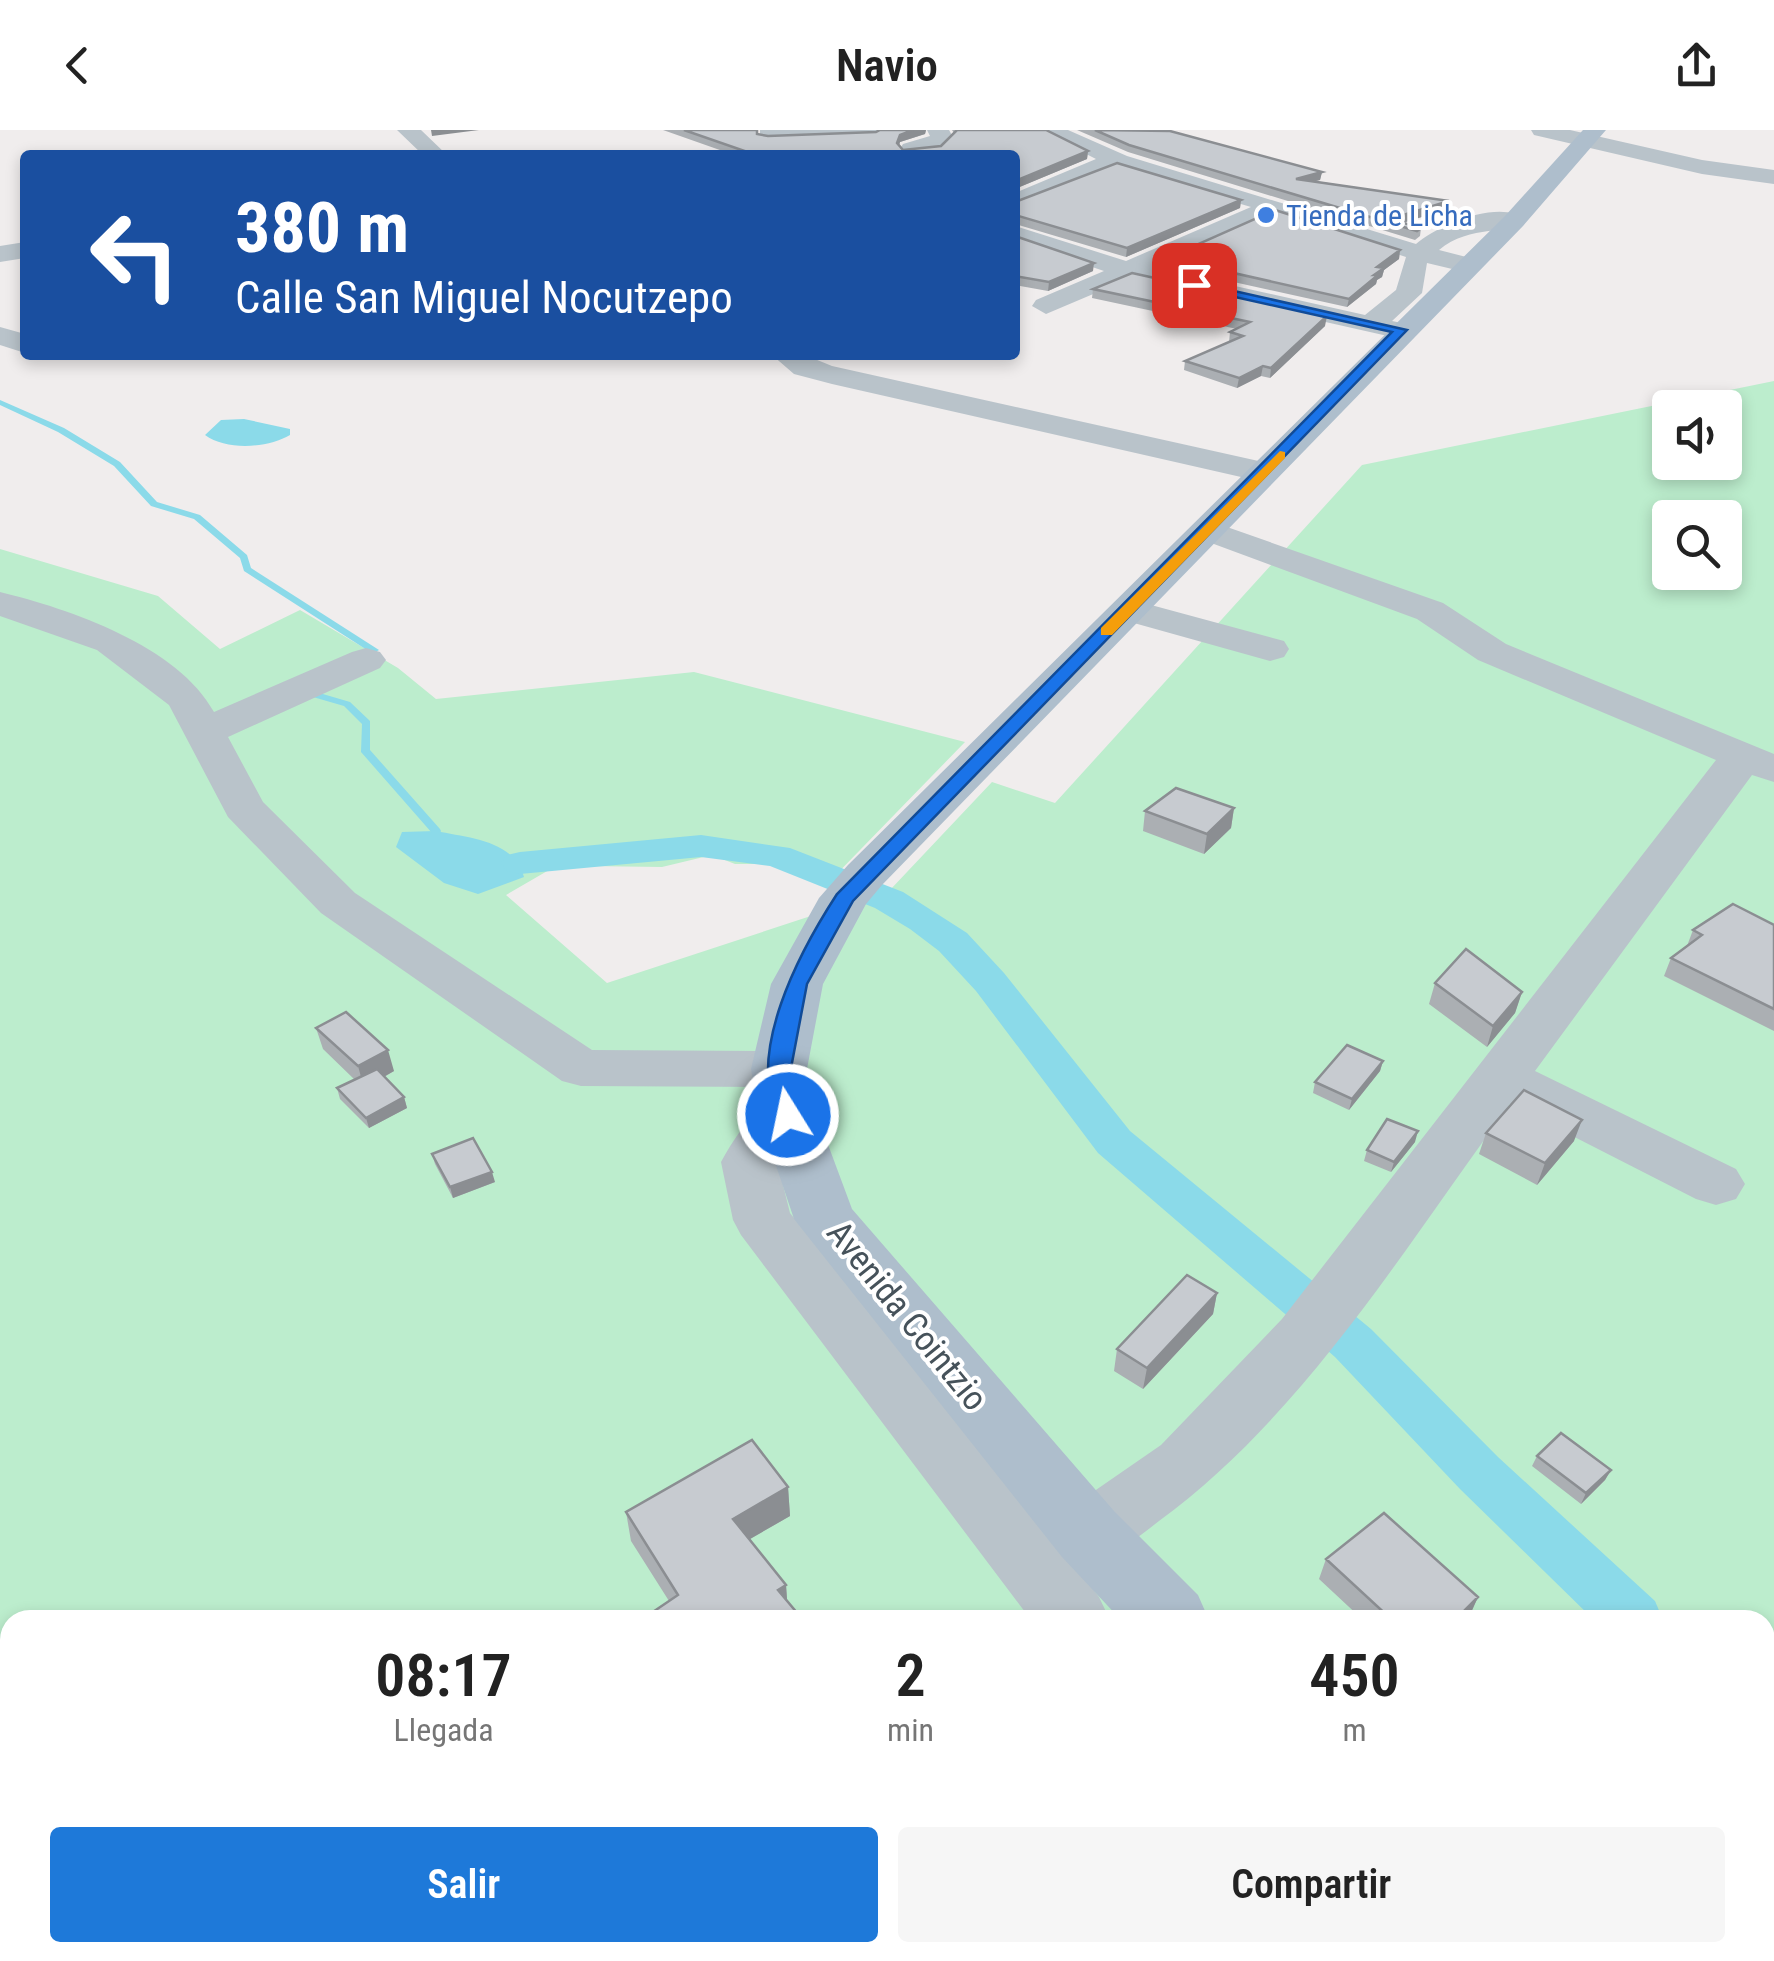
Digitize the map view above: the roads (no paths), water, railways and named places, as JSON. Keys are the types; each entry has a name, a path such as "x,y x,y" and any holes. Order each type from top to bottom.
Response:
{"main road":[{"path":"783,1092 796,984 854,887 1372,360 1386,327 1469,265 1514,221 1571,133"},
{"name":"Avenida Cointzio","path":"783,1092 825,1219 1088,1534 1161,1610"}],"street":[{"path":"408,130 430,150"},
{"path":"763,132 876,130"},
{"path":"911,149 938,142 942,137 938,130"},
{"path":"1050,130 1113,160 1469,265"},
{"path":"763,132 808,150"},
{"path":"1571,133 1702,166 1774,177"},
{"path":"1020,199 1113,160"},
{"path":"1046,306 1272,206"},
{"path":"1020,235 1124,270 1386,327 1409,293 1412,265 1444,234 1487,220 1514,221"},
{"path":"1333,352 1372,360"},
{"path":"793,360 804,368 1263,472"},
{"path":"1206,530 1430,611 1492,652 1757,761"},
{"path":"0,603 111,642 186,698 244,808 338,903 581,1068 783,1092 749,1162 762,1220 1066,1610"},
{"path":"1129,610 1270,648"},
{"path":"204,732 366,660"},
{"path":"1088,1534 1185,1465 1318,1318 1733,772 1757,761"},
{"path":"1499,1076 1716,1184"}],"water":[{"path":"244,419 290,429 290,435 248,446 224,444 205,435 221,420"},
{"path":"436,831 500,848 511,855 524,877 478,894 444,883 396,847 402,832"}],"waterway":[{"path":"0,402 61,430 117,464 154,504 197,517 244,557 247,569 374,650 361,657"},
{"path":"316,695 347,704 367,723 365,750 436,831"},
{"path":"520,863 701,846 777,856 889,900 924,921 953,942 990,982 1114,1142 1353,1343 1479,1473 1623,1610"}],"place":[{"name":"Tienda de Licha","path":"1266,215"}]}
